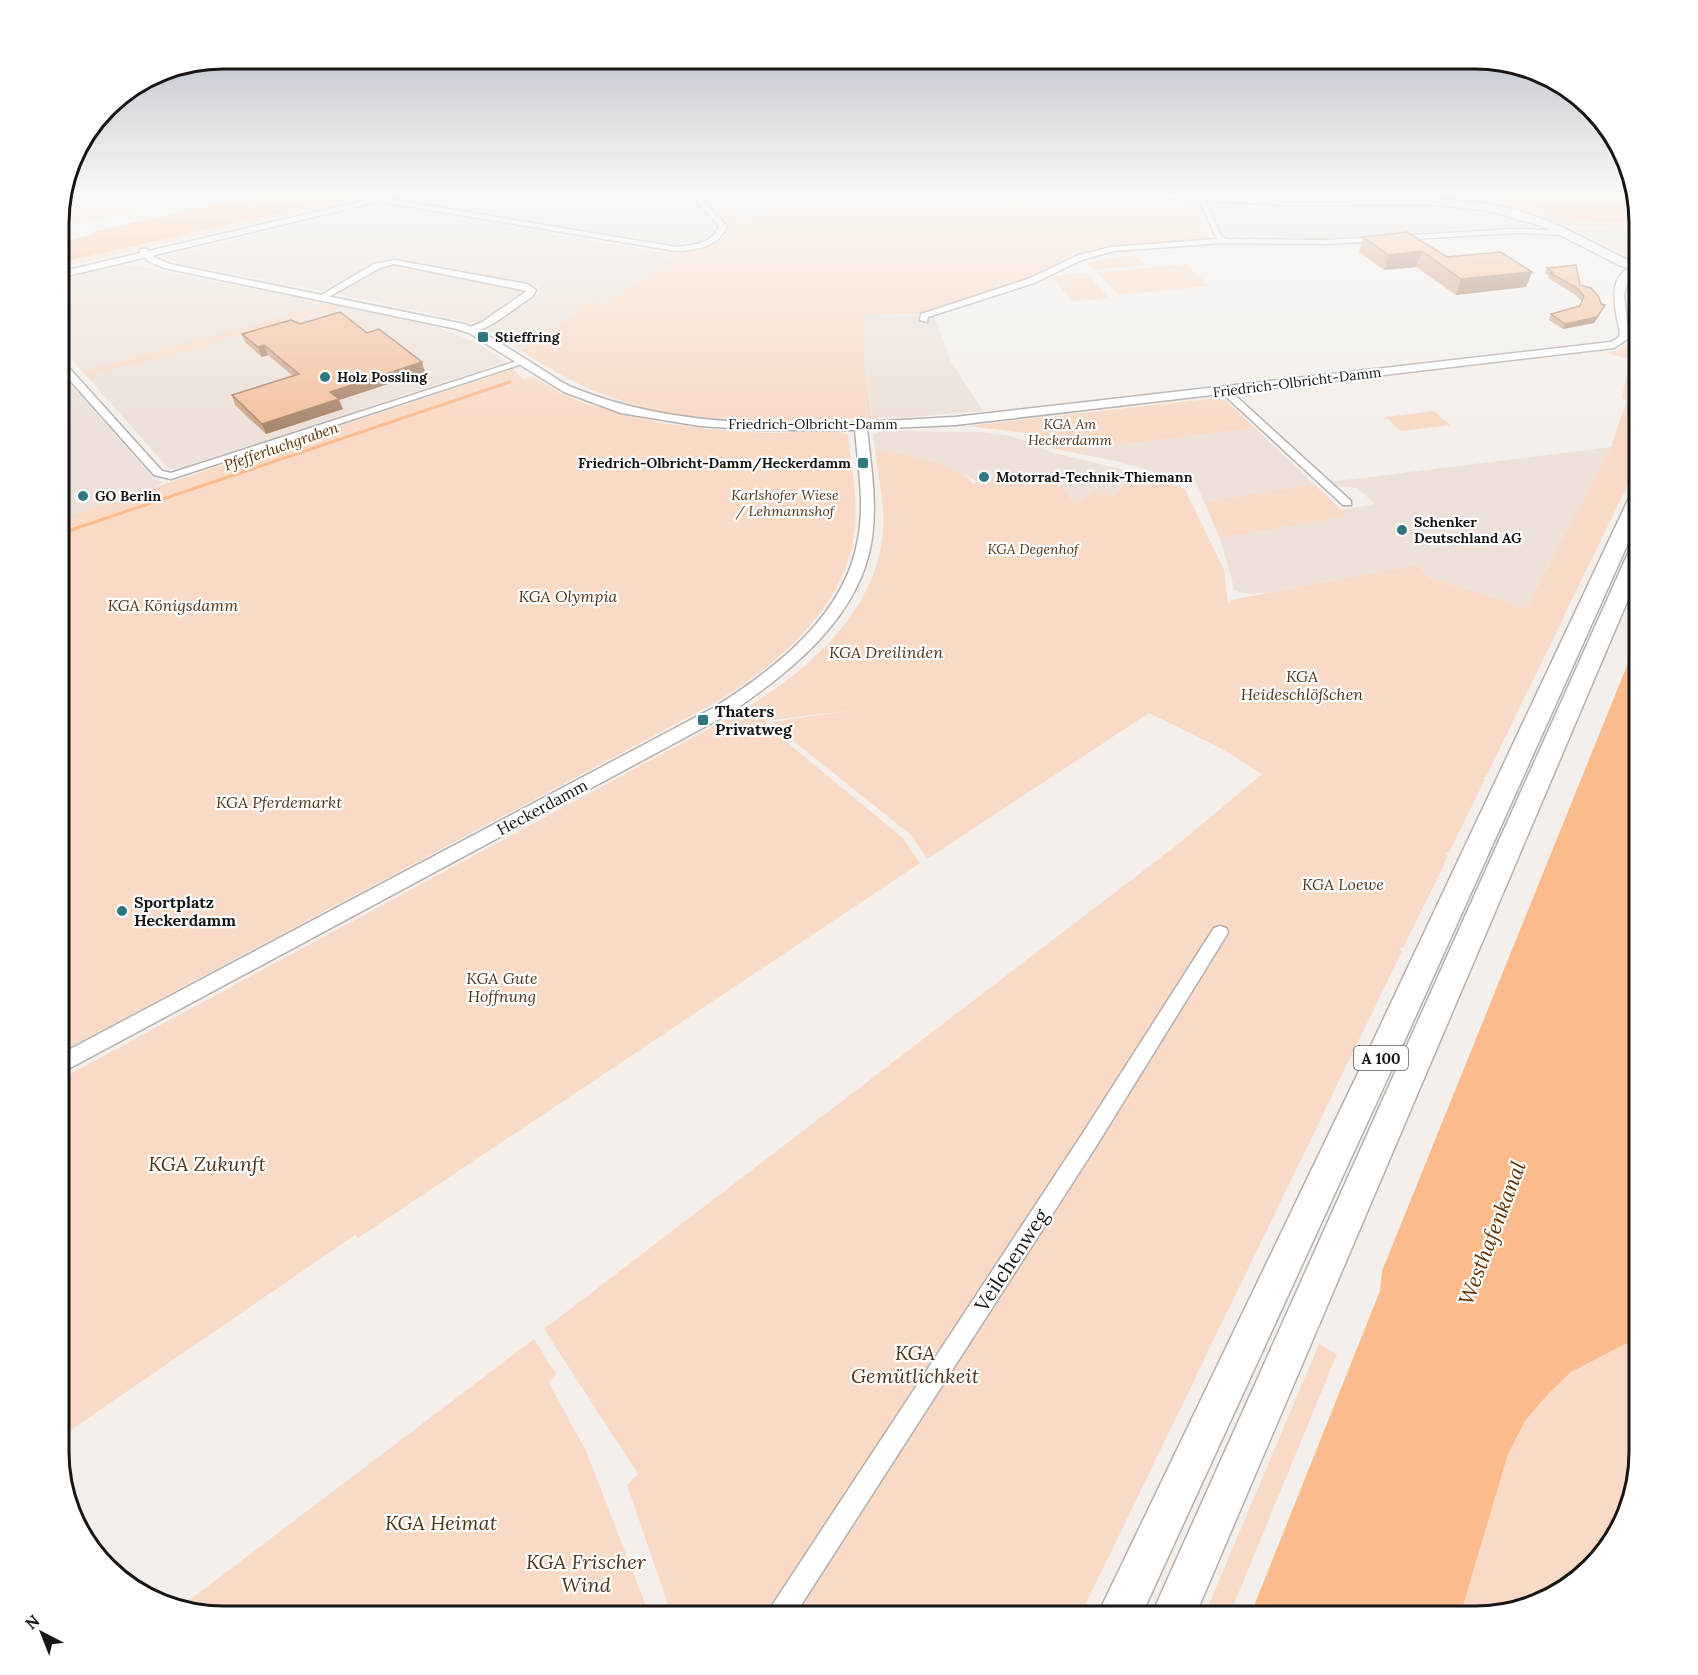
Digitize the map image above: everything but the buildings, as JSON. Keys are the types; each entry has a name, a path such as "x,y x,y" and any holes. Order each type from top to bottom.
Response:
{"highway":[{"name":"A 100","path":"1124,1606 1629,522"},
{"name":"A 100","path":"1178,1606 1629,576"}],"street":[{"name":"Friedrich-Olbricht-Damm","path":"183,269 439,320 471,330 568,390 625,410 700,422 752,426 861,426 955,421 1614,345 1624,338 1619,292 1625,275 1629,274"},
{"path":"322,297 371,269"},
{"path":"432,269 527,287 532,290 530,294 485,324 471,330"},
{"path":"924,320 924,316 1031,281 1053,269"},
{"path":"69,373 158,473 168,476 218,462 523,362"},
{"path":"1226,391 1347,503"},
{"name":"Heckerdamm","path":"69,1060 719,712 765,680 792,657 828,619 857,569 865,542 867,522 861,426"},
{"name":"Veilchenweg","path":"787,1606 1088,1142 1220,932"}],"shaded area":[{"path":"106,269 155,269 436,326 479,344 504,360 502,363 178,469 169,469 69,356 69,278"},
{"path":"209,269 365,269 327,290 320,291"},
{"path":"379,269 414,269 521,289 524,293 482,321 474,323 337,294"},
{"path":"449,269 657,269 608,305 590,301 521,351 486,329 541,292 538,286"},
{"path":"864,314 934,315 950,360 983,411 912,417 879,418 872,416 864,356"},
{"path":"69,382 154,479 163,482 153,488 69,516"},
{"path":"1255,428 1314,484 1204,502 1197,484 1116,461 1065,451"},
{"path":"881,431 981,432 1006,435 1054,453 1133,472 1114,496 1096,491 1080,500 1070,499 984,484 944,466 875,449 873,435"},
{"path":"1611,447 1526,608 1430,578 1416,565 1266,593 1250,594 1235,591 1220,538 1347,516 1341,510 1375,504 1357,488 1335,486 1329,482"}],"green space":[{"path":"654,269 1046,269 1028,279 920,314 864,314 864,356 871,415 879,418 774,421 669,413 635,405 591,390 521,351 591,301 608,305"},
{"path":"1135,269 1191,269 1209,286 1118,295 1098,273"},
{"path":"1086,273 1109,298 1073,302 1051,276"},
{"path":"328,304 346,307 313,314 138,365 131,364 94,374 96,378 90,380 83,372"},
{"path":"1629,345 1629,359 1606,353"},
{"path":"1629,359 1629,482 1486,777 1482,777 1485,779 1449,853 1446,852 1448,856 1403,948 1399,949 1402,951 1085,1606 669,1606 627,1485 638,1474 544,1329 1177,845 1262,774 1222,749 1149,713 927,859 910,834 772,724 773,722 853,710 765,721 767,726 903,838 920,863 358,1238 355,1235 69,1431 69,1075 727,719 780,686 805,666 849,619 865,592 877,563 883,522 875,449 943,465 967,477 973,484 977,482 985,484 1011,470 1062,487 1070,499 1080,500 1096,491 1114,496 1133,472 1181,487 1185,490 1224,569 1228,605 1231,600 1416,565 1430,578 1526,608 1611,447 1627,400 1622,399"},
{"path":"513,369 523,379 534,377 560,393 587,404 661,423 705,429 768,433 840,431 848,435 856,515 850,555 839,582 824,607 784,652 737,689 713,704 69,1048 69,516"},
{"name":"KGA Am Heckerdamm","path":"1216,398 1225,400 1255,428 1065,451 1048,447 1035,434 968,426"},
{"path":"1434,411 1450,425 1401,431 1386,417"},
{"path":"1314,484 1348,516 1220,538 1204,502"},
{"name":"KGA Heimat","path":"534,1339 556,1374 549,1383 586,1451 646,1606 213,1606 187,1602"},
{"path":"1629,1342 1629,1462 1624,1492 1617,1511 1591,1554 1577,1568 1552,1585 1515,1601 1485,1606 1463,1606 1508,1454 1525,1421 1571,1372"},
{"path":"1319,1344 1337,1354 1233,1606 1208,1606"}],"water":[{"name":"Westhafenkanal","path":"1629,661 1629,1342 1571,1372 1525,1421 1508,1454 1463,1606 1254,1606 1380,1291 1382,1271"}],"waterway":[{"name":"Pfefferluchgraben","path":"69,531 510,382"}],"place":[{"name":"Stieffring","path":"483,337"},
{"name":"Holz Possling","path":"325,377"},
{"name":"Friedrich-Olbricht-Damm/Heckerdamm","path":"863,463"},
{"name":"Motorrad-Technik-Thiemann","path":"984,477"},
{"name":"GO Berlin","path":"83,496"},
{"name":"Schenker Deutschland AG","path":"1402,530"},
{"name":"Thaters Privatweg","path":"703,720"},
{"name":"Sportplatz Heckerdamm","path":"122,911"}],"park label":[{"name":"Karlshofer Wiese / Lehmannshof","path":"785,504"},
{"name":"KGA Degenhof","path":"1033,549"},
{"name":"KGA Olympia","path":"568,596"},
{"name":"KGA Königsdamm","path":"173,605"},
{"name":"KGA Dreilinden","path":"886,652"},
{"name":"KGA Heideschlößchen","path":"1302,685"},
{"name":"KGA Pferdemarkt","path":"279,802"},
{"name":"KGA Loewe","path":"1343,884"},
{"name":"KGA Gute Hoffnung","path":"502,987"},
{"name":"KGA Zukunft","path":"207,1163"},
{"name":"KGA Gemütlichkeit","path":"915,1364"},
{"name":"KGA Frischer Wind","path":"586,1572"}]}
